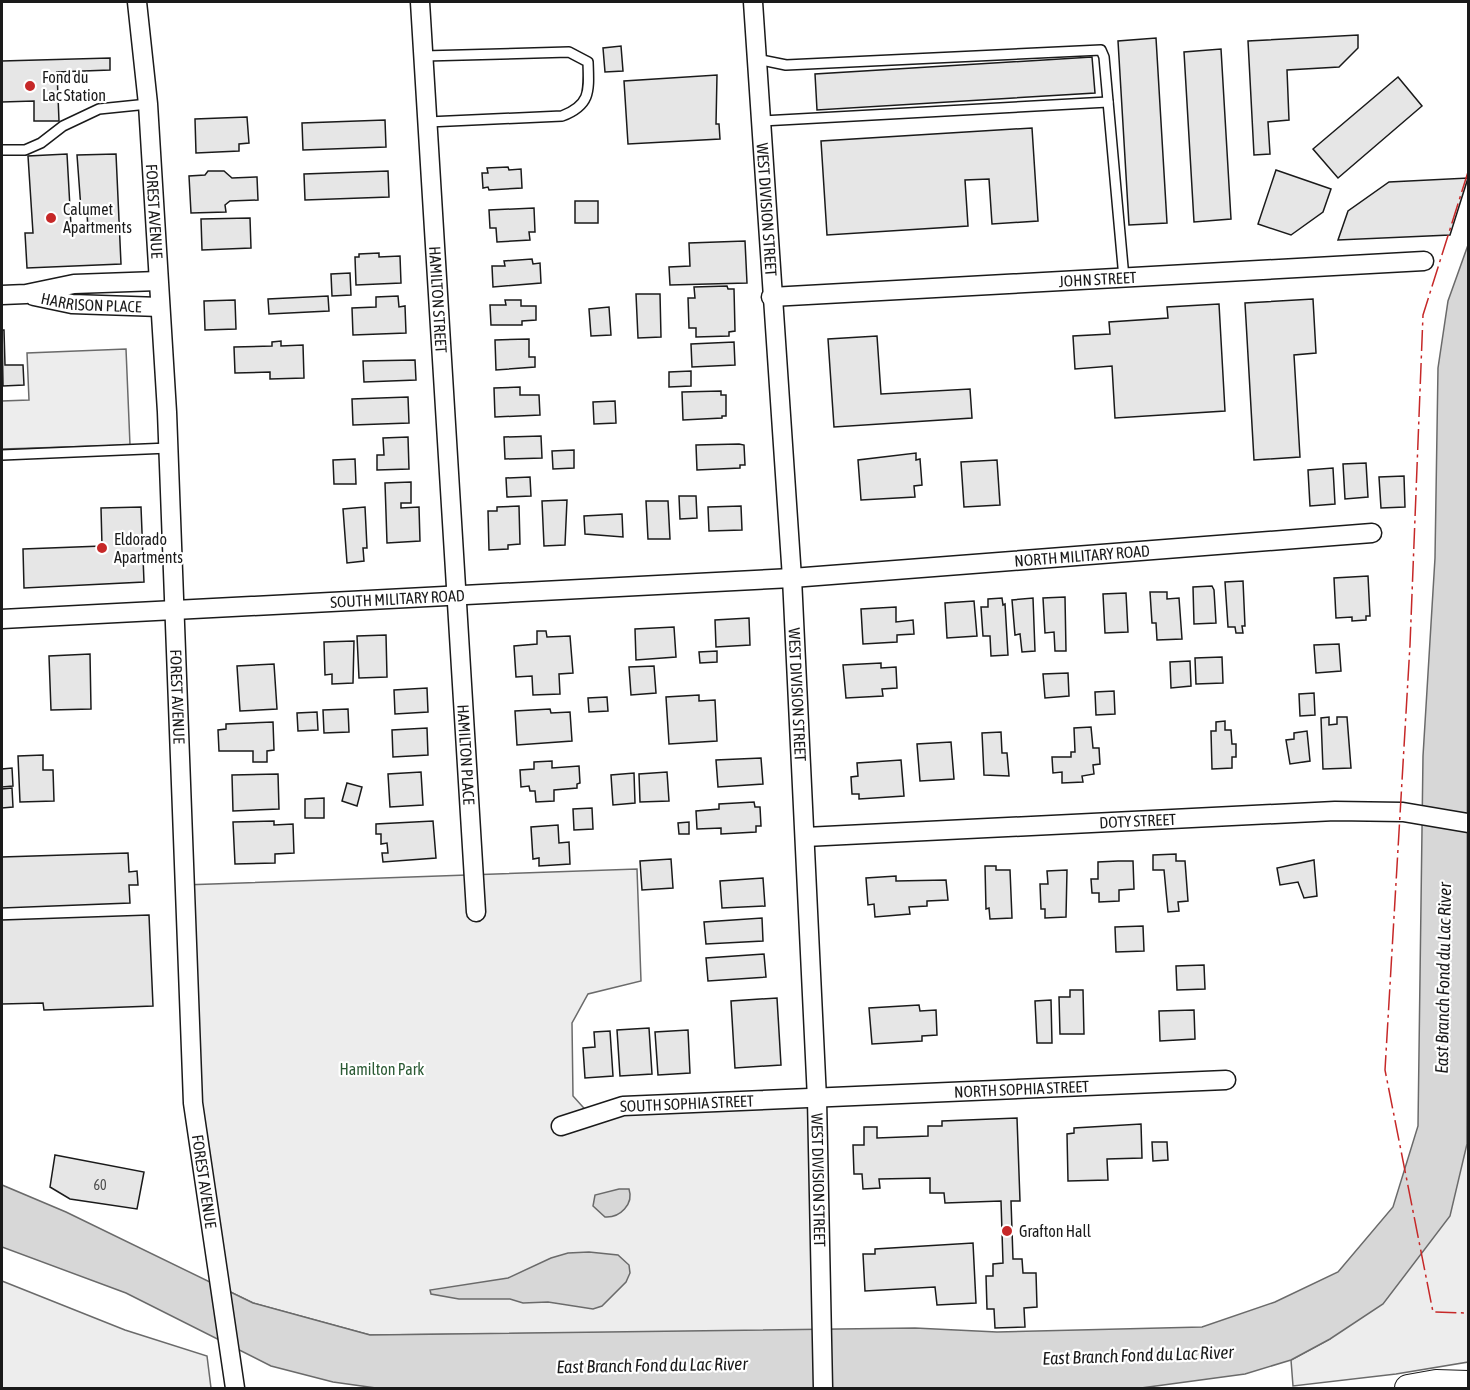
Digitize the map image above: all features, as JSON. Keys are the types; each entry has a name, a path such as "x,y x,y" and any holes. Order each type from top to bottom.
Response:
{"main road":[{"path":"1408,1389 1436,1383 1468,1384"}],"street":[{"name":"FOREST AVENUE","path":"137,2 148,104 169,448 183,885 193,1103 232,1353 235,1389"},
{"name":"HAMILTON STREET","path":"420,2 455,597"},
{"name":"WEST DIVISION STREET","path":"753,2 771,297 792,578 817,1099 823,1389"},
{"name":"JOHN STREET","path":"771,297 1425,261"},
{"name":"HARRISON PLACE","path":"2,295 26,294 74,284 158,280"},
{"name":"HARRISON PLACE","path":"26,294 72,304 160,307"},
{"name":"NORTH MILITARY ROAD","path":"792,578 1372,533"},
{"name":"SOUTH MILITARY ROAD","path":"2,619 792,578"},
{"name":"HAMILTON PLACE","path":"455,597 476,912"},
{"name":"DOTY STREET","path":"805,837 1335,811 1403,812 1468,823"},
{"name":"NORTH SOPHIA STREET","path":"817,1099 1226,1080"},
{"name":"SOUTH SOPHIA STREET","path":"561,1126 622,1106 817,1099"},
{"path":"1436,1383 1468,1373"}],"lane":[{"path":"757,59 786,65 1101,50 1104,57 1124,278"},
{"path":"424,56 569,52 588,62 589,92 578,110 562,116 428,122"},
{"path":"760,121 1108,102"},
{"path":"2,150 25,150 40,143 63,126 99,109 148,104"},
{"path":"2,455 169,448"}],"shaded area":[{"path":"126,349 130,445 2,449 2,401 29,400 27,353"},
{"name":"Hamilton Park","path":"637,869 641,981 588,994 572,1023 573,1096 591,1116 817,1099 821,1331 370,1335 253,1303 222,1288 197,1136 183,885"},
{"path":"1468,1111 1468,1362 1396,1374 1293,1386 1291,1360 1330,1339 1467,1144"},
{"path":"2,1281 125,1330 207,1356 211,1388 2,1388"}],"water":[{"name":"East Branch Fond du Lac River","path":"1468,245 1467,1144 1450,1216 1383,1304 1330,1339 1291,1360 1245,1374 1141,1388 376,1388 333,1382 271,1366 126,1293 2,1247 2,1185 66,1212 253,1303 370,1335 915,1328 997,1332 1202,1327 1275,1302 1338,1272 1393,1207 1418,1126 1423,756 1435,558 1438,368 1448,301"},
{"path":"629,1189 628,1205 621,1213 605,1217 593,1206 595,1195"},
{"path":"589,1252 618,1255 629,1265 630,1273 626,1282 602,1306 593,1309 548,1302 523,1303 510,1299 459,1299 431,1294 430,1290 508,1278 551,1258 568,1253"}],"building":[{"path":"1358,35 1358,48 1339,67 1287,70 1289,120 1268,122 1270,154 1254,155 1248,41"},
{"path":"1156,38 1167,223 1129,225 1118,41"},
{"path":"621,46 623,71 605,72 603,48"},
{"path":"1221,49 1231,219 1194,222 1184,52"},
{"path":"1092,57 1095,93 817,110 815,74"},
{"name":"Fond du Lac Station","path":"110,58 110,70 57,72 59,121 34,121 34,101 2,102 2,61"},
{"path":"717,75 716,124 719,124 720,139 628,144 624,81"},
{"path":"1398,77 1422,106 1338,178 1313,149"},
{"path":"247,117 249,143 239,144 239,151 196,153 195,119"},
{"path":"385,120 386,147 303,150 302,123"},
{"path":"1032,128 1038,221 992,224 989,179 965,180 968,226 827,235 821,141"},
{"name":"Calumet Apartments","path":"67,154 71,226 64,226 64,232 88,231 87,211 81,209 77,155 116,154 121,264 27,268 25,233 33,233 28,156"},
{"path":"508,167 509,170 521,169 522,188 489,190 488,187 483,188 482,173 488,173 487,168"},
{"path":"1276,170 1331,189 1323,212 1291,235 1258,224"},
{"path":"208,171 224,171 232,178 257,177 258,200 230,201 225,205 226,212 191,213 189,176 205,175"},
{"path":"388,171 389,197 305,200 304,174"},
{"path":"1468,178 1450,235 1338,240 1348,211 1389,182"},
{"path":"575,201 598,201 598,223 575,223"},
{"path":"534,208 535,232 529,232 530,240 497,242 496,228 490,228 489,210"},
{"path":"250,218 251,248 202,250 201,219"},
{"path":"745,241 747,283 670,285 669,267 690,266 689,243"},
{"path":"379,253 379,257 400,256 401,283 356,285 355,257 359,257 359,254"},
{"path":"532,259 533,264 540,263 541,283 493,287 492,266 505,266 504,261"},
{"path":"350,273 351,295 332,296 331,274"},
{"path":"727,286 728,289 734,289 735,331 729,332 729,336 696,337 696,328 689,328 688,298 695,298 694,287"},
{"path":"636,294 660,294 661,337 638,338"},
{"path":"328,296 329,311 269,314 268,299"},
{"path":"398,296 399,307 405,306 406,333 353,335 352,308 376,307 376,297"},
{"path":"1313,299 1316,353 1294,355 1300,457 1254,460 1245,303"},
{"path":"235,300 236,329 205,330 204,301"},
{"path":"505,300 521,300 521,306 536,306 536,320 522,321 522,325 491,325 490,305 506,305"},
{"path":"1219,304 1225,411 1115,418 1112,366 1075,369 1073,336 1110,334 1109,322 1168,318 1167,307"},
{"path":"609,307 611,335 591,336 589,309"},
{"path":"2,330 4,330 5,365 23,365 24,385 3,386"},
{"path":"877,336 881,394 970,389 972,418 834,427 828,339"},
{"path":"529,339 529,357 535,357 535,367 496,370 495,340"},
{"path":"281,341 281,346 303,345 304,378 270,379 270,372 235,373 234,347 272,346 272,342"},
{"path":"734,342 735,365 692,367 691,344"},
{"path":"415,360 416,380 364,382 363,361"},
{"path":"691,371 691,386 669,387 669,372"},
{"path":"520,387 520,395 539,395 540,415 495,417 494,388"},
{"path":"721,391 721,395 726,395 726,416 683,420 682,392"},
{"path":"408,397 409,423 353,425 352,399"},
{"path":"615,401 616,423 594,424 593,402"},
{"path":"541,436 542,458 505,459 504,437"},
{"path":"408,437 409,469 377,470 377,455 384,455 383,438"},
{"path":"696,445 744,445 745,465 740,465 740,468 697,470"},
{"path":"574,450 574,468 553,469 552,451"},
{"path":"916,453 916,460 920,459 922,485 914,486 915,497 861,500 858,460"},
{"path":"355,459 356,484 334,484 333,460"},
{"path":"997,460 1000,505 964,507 961,462"},
{"path":"1366,463 1368,497 1345,499 1343,464"},
{"path":"1333,468 1335,504 1310,506 1308,470"},
{"path":"1404,476 1405,507 1381,508 1379,477"},
{"path":"530,477 531,496 507,497 506,478"},
{"path":"411,482 411,503 401,503 401,508 419,507 420,541 387,543 385,483"},
{"path":"679,496 696,496 697,518 680,519"},
{"path":"567,500 565,545 544,546 542,501"},
{"path":"646,501 668,501 670,539 648,539"},
{"path":"519,506 520,544 508,545 508,549 489,550 488,511 497,511 497,507"},
{"path":"741,506 742,530 709,531 708,507"},
{"name":"Eldorado Apartments","path":"141,507 144,582 24,588 23,549 102,546 101,508"},
{"path":"365,507 367,548 363,548 364,561 347,563 343,509"},
{"path":"622,514 623,537 585,534 584,516"},
{"path":"1368,576 1370,616 1366,616 1366,620 1352,621 1352,617 1336,618 1334,578"},
{"path":"1243,581 1245,626 1242,626 1243,633 1236,633 1235,627 1228,627 1225,582"},
{"path":"1212,586 1216,623 1194,624 1193,587"},
{"path":"1150,592 1167,592 1167,599 1179,598 1182,639 1157,640 1156,623 1152,623"},
{"path":"1126,593 1128,632 1105,633 1103,594"},
{"path":"1065,597 1066,651 1055,651 1054,632 1045,633 1043,598"},
{"path":"1002,598 1003,605 1005,604 1008,655 991,656 990,636 983,636 981,607 988,607 988,599"},
{"path":"1033,598 1035,651 1022,652 1020,634 1015,635 1012,600"},
{"path":"974,601 977,636 947,638 945,603"},
{"path":"896,607 896,622 913,620 914,634 897,635 897,642 863,644 861,609"},
{"path":"749,618 750,645 716,647 715,620"},
{"path":"674,627 676,657 636,660 635,629"},
{"path":"537,631 546,631 547,637 570,636 573,673 559,674 560,694 533,695 532,676 516,677 514,646 537,644"},
{"path":"386,635 387,677 359,678 357,636"},
{"path":"354,641 353,683 332,684 332,674 325,675 324,642"},
{"path":"1339,644 1341,671 1316,673 1314,645"},
{"path":"717,651 717,662 700,663 699,652"},
{"path":"90,654 91,709 51,710 49,656"},
{"path":"1222,657 1223,683 1196,684 1195,658"},
{"path":"1190,661 1191,686 1171,688 1170,662"},
{"path":"881,663 881,668 896,667 897,688 882,689 883,696 846,698 843,665"},
{"path":"274,664 277,709 240,711 237,666"},
{"path":"654,666 656,693 631,695 629,667"},
{"path":"1068,673 1069,696 1045,698 1043,674"},
{"path":"427,688 428,712 395,714 394,690"},
{"path":"1114,691 1115,714 1096,715 1095,692"},
{"path":"1314,693 1315,715 1300,716 1299,694"},
{"path":"699,695 699,701 715,700 717,741 669,744 666,697"},
{"path":"607,697 608,711 589,712 588,698"},
{"path":"348,709 349,732 324,733 323,710"},
{"path":"550,709 551,713 570,712 572,741 517,745 515,711"},
{"path":"317,712 318,730 298,731 297,713"},
{"path":"1329,717 1329,725 1337,724 1337,717 1347,717 1351,768 1323,769 1321,718"},
{"path":"1225,721 1225,730 1231,730 1232,744 1236,744 1236,757 1232,757 1232,768 1212,769 1211,731 1216,731 1216,722"},
{"path":"273,722 274,750 267,751 267,762 253,762 253,751 219,751 218,730 226,729 226,724"},
{"path":"1091,727 1093,748 1099,748 1100,764 1093,765 1094,774 1082,776 1083,782 1062,783 1062,772 1053,773 1052,757 1071,757 1071,752 1075,752 1074,728"},
{"path":"427,728 428,755 393,757 392,730"},
{"path":"1307,731 1310,761 1290,764 1286,740 1294,739 1294,733"},
{"path":"1001,732 1002,753 1007,753 1009,776 984,775 982,733"},
{"path":"951,742 954,779 920,781 917,744"},
{"path":"43,755 43,770 53,770 54,801 20,802 18,756"},
{"path":"761,758 763,784 718,787 716,760"},
{"path":"901,760 904,796 859,799 859,794 852,794 851,777 858,776 857,763"},
{"path":"552,761 552,768 579,766 580,783 577,784 577,788 554,790 554,801 536,802 535,791 530,791 529,786 521,787 520,770 534,769 534,762"},
{"path":"12,768 13,786 2,787 2,769"},
{"path":"421,772 423,805 390,807 388,774"},
{"path":"667,772 669,801 640,802 639,774"},
{"path":"634,773 635,803 613,805 611,775"},
{"path":"278,774 279,809 233,811 232,775"},
{"path":"347,783 362,787 357,806 342,801"},
{"path":"12,788 13,807 2,808 2,789"},
{"path":"324,798 324,818 305,818 305,799"},
{"path":"754,802 755,807 760,807 761,826 756,826 756,832 721,834 721,828 697,829 696,811 719,809 719,804"},
{"path":"592,808 593,829 574,830 573,809"},
{"path":"274,821 274,825 293,824 294,853 275,854 275,863 235,864 233,822"},
{"path":"433,821 436,858 383,862 382,853 388,853 387,843 381,844 381,834 376,834 376,824"},
{"path":"689,822 689,834 679,834 678,823"},
{"path":"558,825 559,843 569,842 570,864 539,866 539,858 533,859 531,827"},
{"path":"128,853 129,872 137,871 138,885 129,885 130,903 2,908 2,857"},
{"path":"1176,854 1176,861 1185,861 1188,901 1178,902 1179,911 1168,912 1164,870 1153,870 1153,855"},
{"path":"671,859 673,888 642,890 640,861"},
{"path":"1314,860 1317,896 1304,898 1298,882 1280,885 1277,868"},
{"path":"1133,861 1134,889 1119,890 1119,901 1099,902 1099,893 1092,893 1091,879 1098,879 1098,862"},
{"path":"985,866 996,866 996,870 1010,870 1012,918 990,919 989,908 986,909"},
{"path":"1067,870 1066,917 1045,918 1045,909 1041,909 1040,884 1048,884 1047,871"},
{"path":"896,876 896,881 946,880 948,900 927,901 927,906 909,907 910,914 875,917 874,904 868,905 866,878"},
{"path":"763,878 765,906 722,908 720,881"},
{"path":"149,915 153,1006 44,1010 43,1003 2,1004 2,920"},
{"path":"762,918 763,941 706,944 704,922"},
{"path":"1143,926 1144,951 1116,952 1115,927"},
{"path":"764,954 766,977 708,981 706,958"},
{"path":"1204,965 1205,989 1177,990 1176,966"},
{"path":"1070,990 1083,990 1084,1034 1060,1034 1059,997 1070,997"},
{"path":"777,998 781,1065 735,1068 731,1001"},
{"path":"1051,1000 1052,1043 1037,1043 1035,1001"},
{"path":"919,1005 920,1011 936,1010 937,1035 922,1036 922,1041 872,1044 869,1008"},
{"path":"1194,1010 1195,1039 1160,1041 1159,1011"},
{"path":"649,1028 652,1074 620,1076 617,1030"},
{"path":"688,1030 690,1073 658,1075 655,1032"},
{"path":"610,1031 613,1076 585,1078 583,1048 595,1047 594,1032"},
{"name":"Grafton Hall","path":"1017,1118 1020,1201 1011,1201 1013,1259 1022,1259 1023,1273 1036,1273 1037,1307 1024,1308 1025,1327 995,1328 994,1309 987,1309 986,1276 993,1276 993,1264 1003,1263 1001,1201 945,1203 944,1193 930,1193 930,1178 879,1179 880,1188 863,1189 862,1174 854,1174 853,1145 864,1145 864,1127 877,1127 877,1138 928,1136 928,1126 942,1126 942,1121"},
{"path":"1141,1124 1142,1158 1107,1159 1108,1180 1068,1181 1067,1134 1074,1133 1074,1128"},
{"path":"1152,1142 1167,1142 1168,1160 1153,1161"},
{"path":"55,1155 144,1172 137,1209 70,1199 50,1187"},
{"path":"973,1243 976,1303 937,1305 935,1287 865,1291 863,1254 875,1254 875,1249"}],"power":[{"path":"1468,172 1423,315 1410,645 1385,1070 1433,1312 1468,1313"}],"place":[{"name":"Fond du Lac Station","path":"30,86"},
{"name":"Calumet Apartments","path":"51,218"},
{"name":"Eldorado Apartments","path":"102,548"},
{"name":"Grafton Hall","path":"1007,1231"}]}
